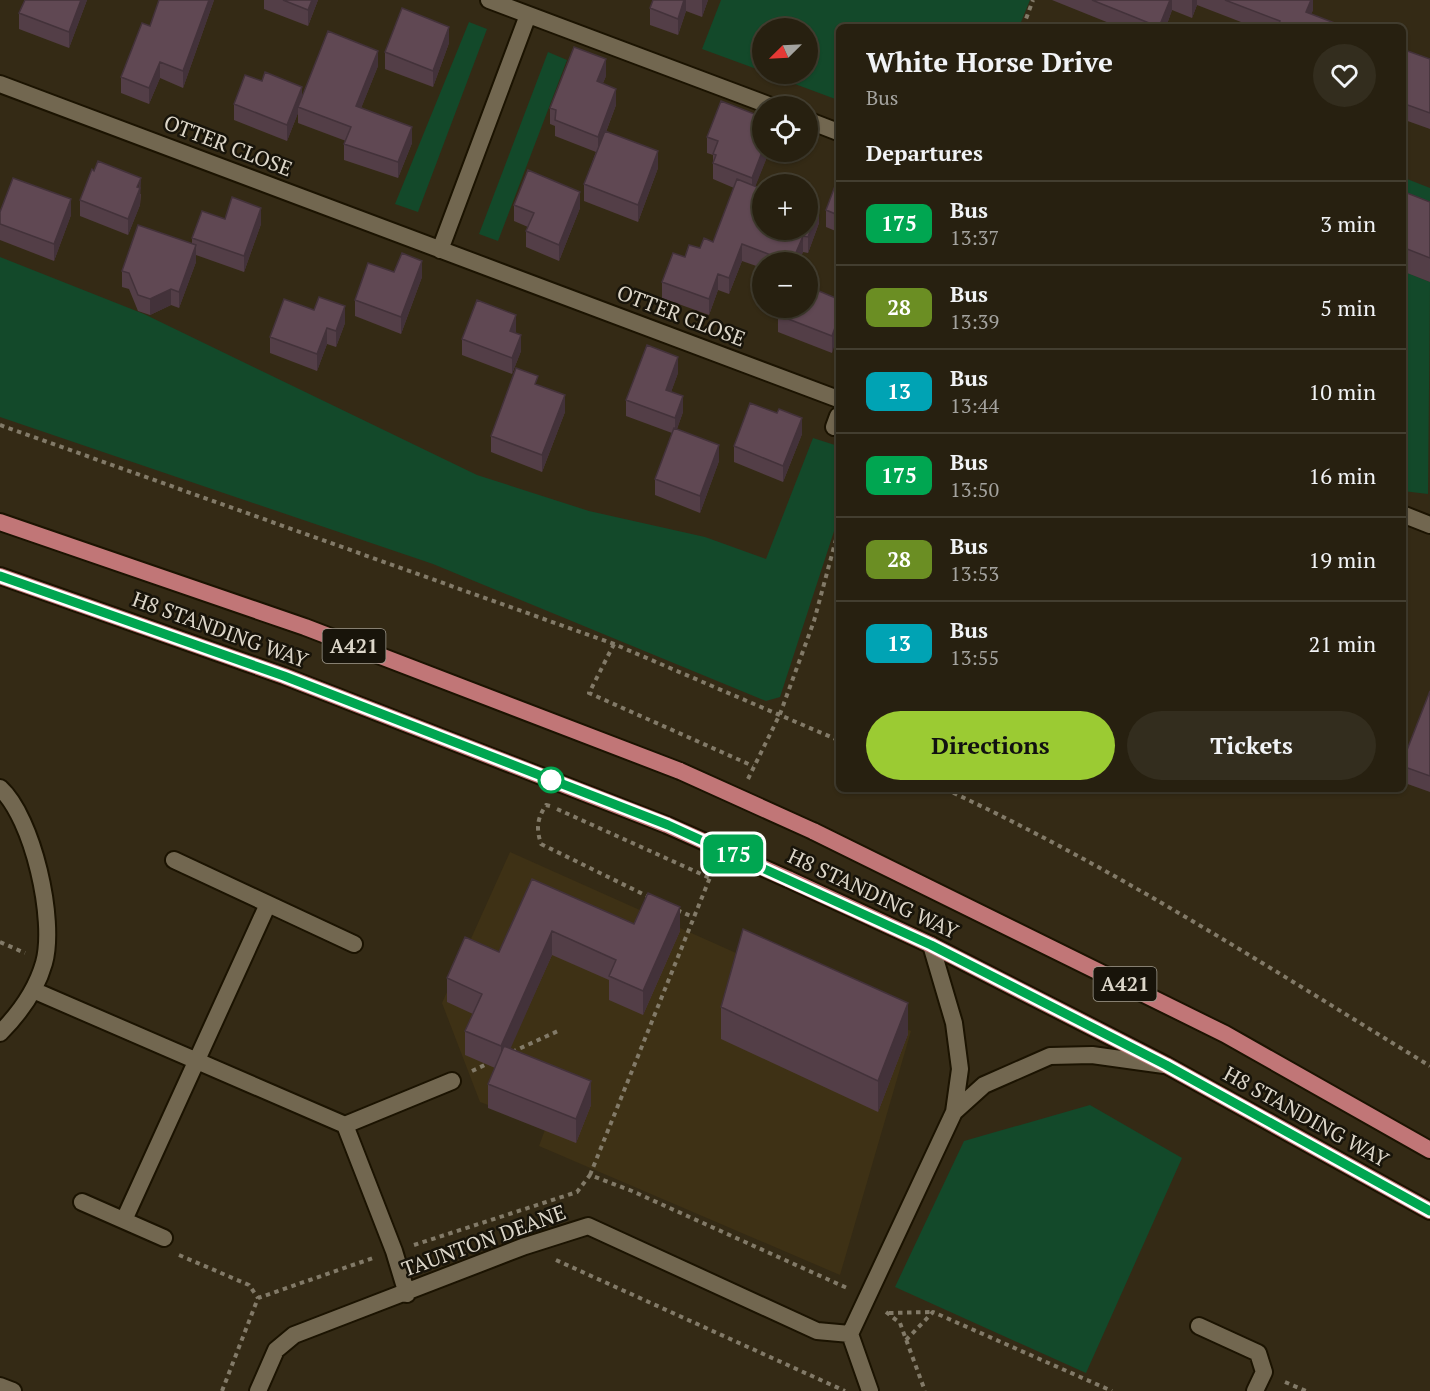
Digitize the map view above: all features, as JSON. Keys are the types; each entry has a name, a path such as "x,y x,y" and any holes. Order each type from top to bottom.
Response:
{"highway":[{"name":"H8 STANDING WAY","path":"0,522 305,627 680,771 813,831 1225,1034 1430,1150"},
{"name":"H8 STANDING WAY","path":"5,577 284,676 668,825 931,945 1166,1065 1430,1211"}],"street":[{"path":"489,0 752,99"},
{"path":"440,250 528,15"},
{"name":"OTTER CLOSE","path":"0,84 836,398"},
{"path":"818,124 836,131"},
{"path":"1406,516 1430,525"},
{"path":"0,788 10,797 33,850 48,912 44,962 33,990 21,1012 0,1033"},
{"path":"174,860 354,944"},
{"path":"124,1220 195,1059 268,904"},
{"path":"870,1391 850,1334 954,1112 960,1069 954,1023 931,945"},
{"path":"33,990 345,1125 394,1251 407,1294"},
{"path":"954,1112 984,1085 1050,1056 1092,1055 1166,1065"},
{"path":"345,1125 452,1081"},
{"path":"82,1202 164,1238"},
{"name":"TAUNTON DEANE","path":"258,1391 276,1350 294,1335 407,1294 525,1246 588,1226 817,1331 850,1334"},
{"path":"1199,1326 1258,1353 1264,1372 1255,1391"},
{"path":"0,1386 13,1391"}],"path":[{"path":"1024,24 1033,0"},
{"path":"0,425 614,644 836,739"},
{"path":"614,644 589,693 753,766"},
{"path":"952,792 1010,819 1085,859 1430,1066"},
{"path":"662,903 541,844 536,828 546,804 710,878"},
{"path":"672,908 693,917"},
{"path":"506,1055 558,1031"},
{"path":"452,1081 495,1060"},
{"path":"164,1238 171,1251 249,1285 258,1298"},
{"path":"525,1246 845,1391"},
{"path":"925,1391 906,1341 933,1312"},
{"path":"888,1313 933,1312 1112,1391"}],"shaded area":[{"path":"510,852 911,1031 840,1275 539,1146 546,1127 480,1102 442,1003"}],"green space":[{"path":"721,0 1030,0 1020,24 836,24 836,99 795,84 818,84 818,18 752,18 752,67 702,49"},
{"path":"469,22 487,29 418,212 395,204"},
{"path":"548,52 567,60 498,241 479,234"},
{"path":"1406,179 1430,188 1430,220 1406,211"},
{"path":"0,257 144,314 477,475 589,511 705,537 766,559 813,438 836,445 836,525 780,697 766,701 433,564 0,417"},
{"path":"1406,272 1430,282 1428,494 1406,491"},
{"path":"1090,1105 1182,1158 1086,1373 895,1287 964,1141"}],"building":[{"path":"25,0 81,0 69,32 19,13"},
{"path":"159,0 209,0 183,71 160,62 149,88 121,77 142,23 150,26"},
{"path":"283,0 312,0 308,10"},
{"path":"653,0 684,0 678,19 650,8"},
{"path":"1092,0 1170,0 1160,24 1152,24"},
{"path":"1225,0 1311,0 1306,12 1337,24 1279,24 1280,21"},
{"path":"402,8 449,27 433,71 385,52"},
{"path":"328,31 378,51 356,106 412,127 398,162 344,144 351,127 298,107"},
{"path":"574,47 606,59 597,81 616,89 598,137 555,120 556,110 550,108"},
{"path":"1406,50 1430,59 1430,113 1406,104"},
{"path":"265,72 302,87 287,125 234,104 245,75 262,81"},
{"path":"721,101 752,113 752,162 758,162 752,178 713,163 716,155 713,154 718,141 707,137"},
{"path":"605,131 658,151 638,205 584,184"},
{"path":"98,161 141,178 137,187 140,188 128,219 80,200 92,169 94,171"},
{"path":"528,170 580,192 559,245 526,231 534,213 514,205"},
{"path":"13,178 71,199 54,244 0,224 0,212"},
{"path":"737,179 752,185 752,240 801,240 796,252 763,252 742,244 729,278 718,274 709,299 662,282 673,253 685,257 689,245 700,248 704,238 713,242"},
{"path":"836,183 836,214 826,210"},
{"path":"1406,193 1430,202 1430,258 1406,249"},
{"path":"232,197 261,208 244,256 192,238 202,211 225,219"},
{"path":"138,225 196,245 179,292 171,289 150,299 138,295 129,273 122,271"},
{"path":"402,253 422,261 401,317 355,300 368,263 394,272"},
{"path":"818,291 836,298 836,325 832,336 786,318 818,318"},
{"path":"319,297 345,306 336,331 327,328 317,354 270,337 284,299 314,310"},
{"path":"477,300 516,315 510,331 521,335 512,358 462,339"},
{"path":"647,345 678,357 666,390 683,396 675,418 626,400"},
{"path":"516,368 538,376 535,384 565,395 542,455 491,436"},
{"path":"750,403 777,413 779,409 802,418 783,466 734,446"},
{"path":"674,428 719,445 700,496 655,479"},
{"path":"1430,691 1430,776 1406,767 1406,753"},
{"path":"532,879 634,924 648,893 680,907 643,991 609,976 616,960 552,931 501,1046 465,1031 482,994 447,978 465,937 499,952"},
{"path":"743,929 908,1003 878,1081 721,1007"},
{"path":"504,1046 591,1081 576,1119 488,1084"}],"bus line":[{"name":"175","path":"0,576 284,676 668,825 931,945 1166,1065 1430,1211"}]}
